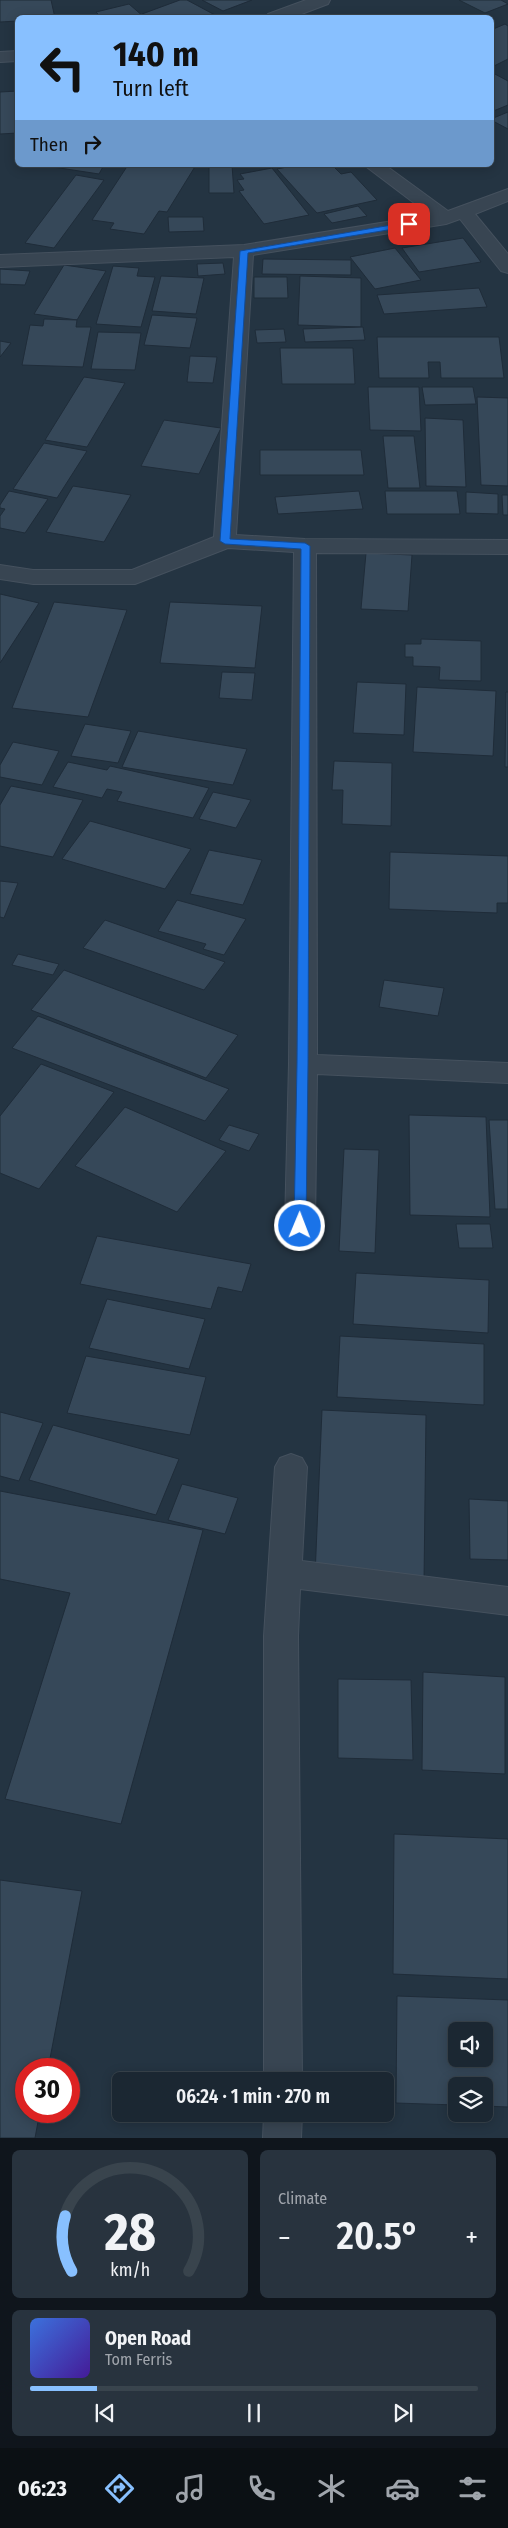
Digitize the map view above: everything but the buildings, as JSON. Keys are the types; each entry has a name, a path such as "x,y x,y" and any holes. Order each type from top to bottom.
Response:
{"street":[{"path":"280,15 303,3 322,0"},
{"path":"0,57 15,56"},
{"path":"376,167 446,218"},
{"path":"0,261 244,251 446,218 508,195"},
{"path":"464,212 508,267"},
{"path":"225,541 244,251"},
{"path":"0,572 33,577 135,577 225,541 305,546 508,547"},
{"path":"300,1226 303,1064 305,546"},
{"path":"303,1064 508,1073"},
{"path":"283,2072 281,1636 291,1467"},
{"path":"285,1573 508,1601"},
{"path":"282,2138 283,2122"}],"route":[{"path":"300,1226 303,1064 305,546 225,541 244,251 409,224"}]}
